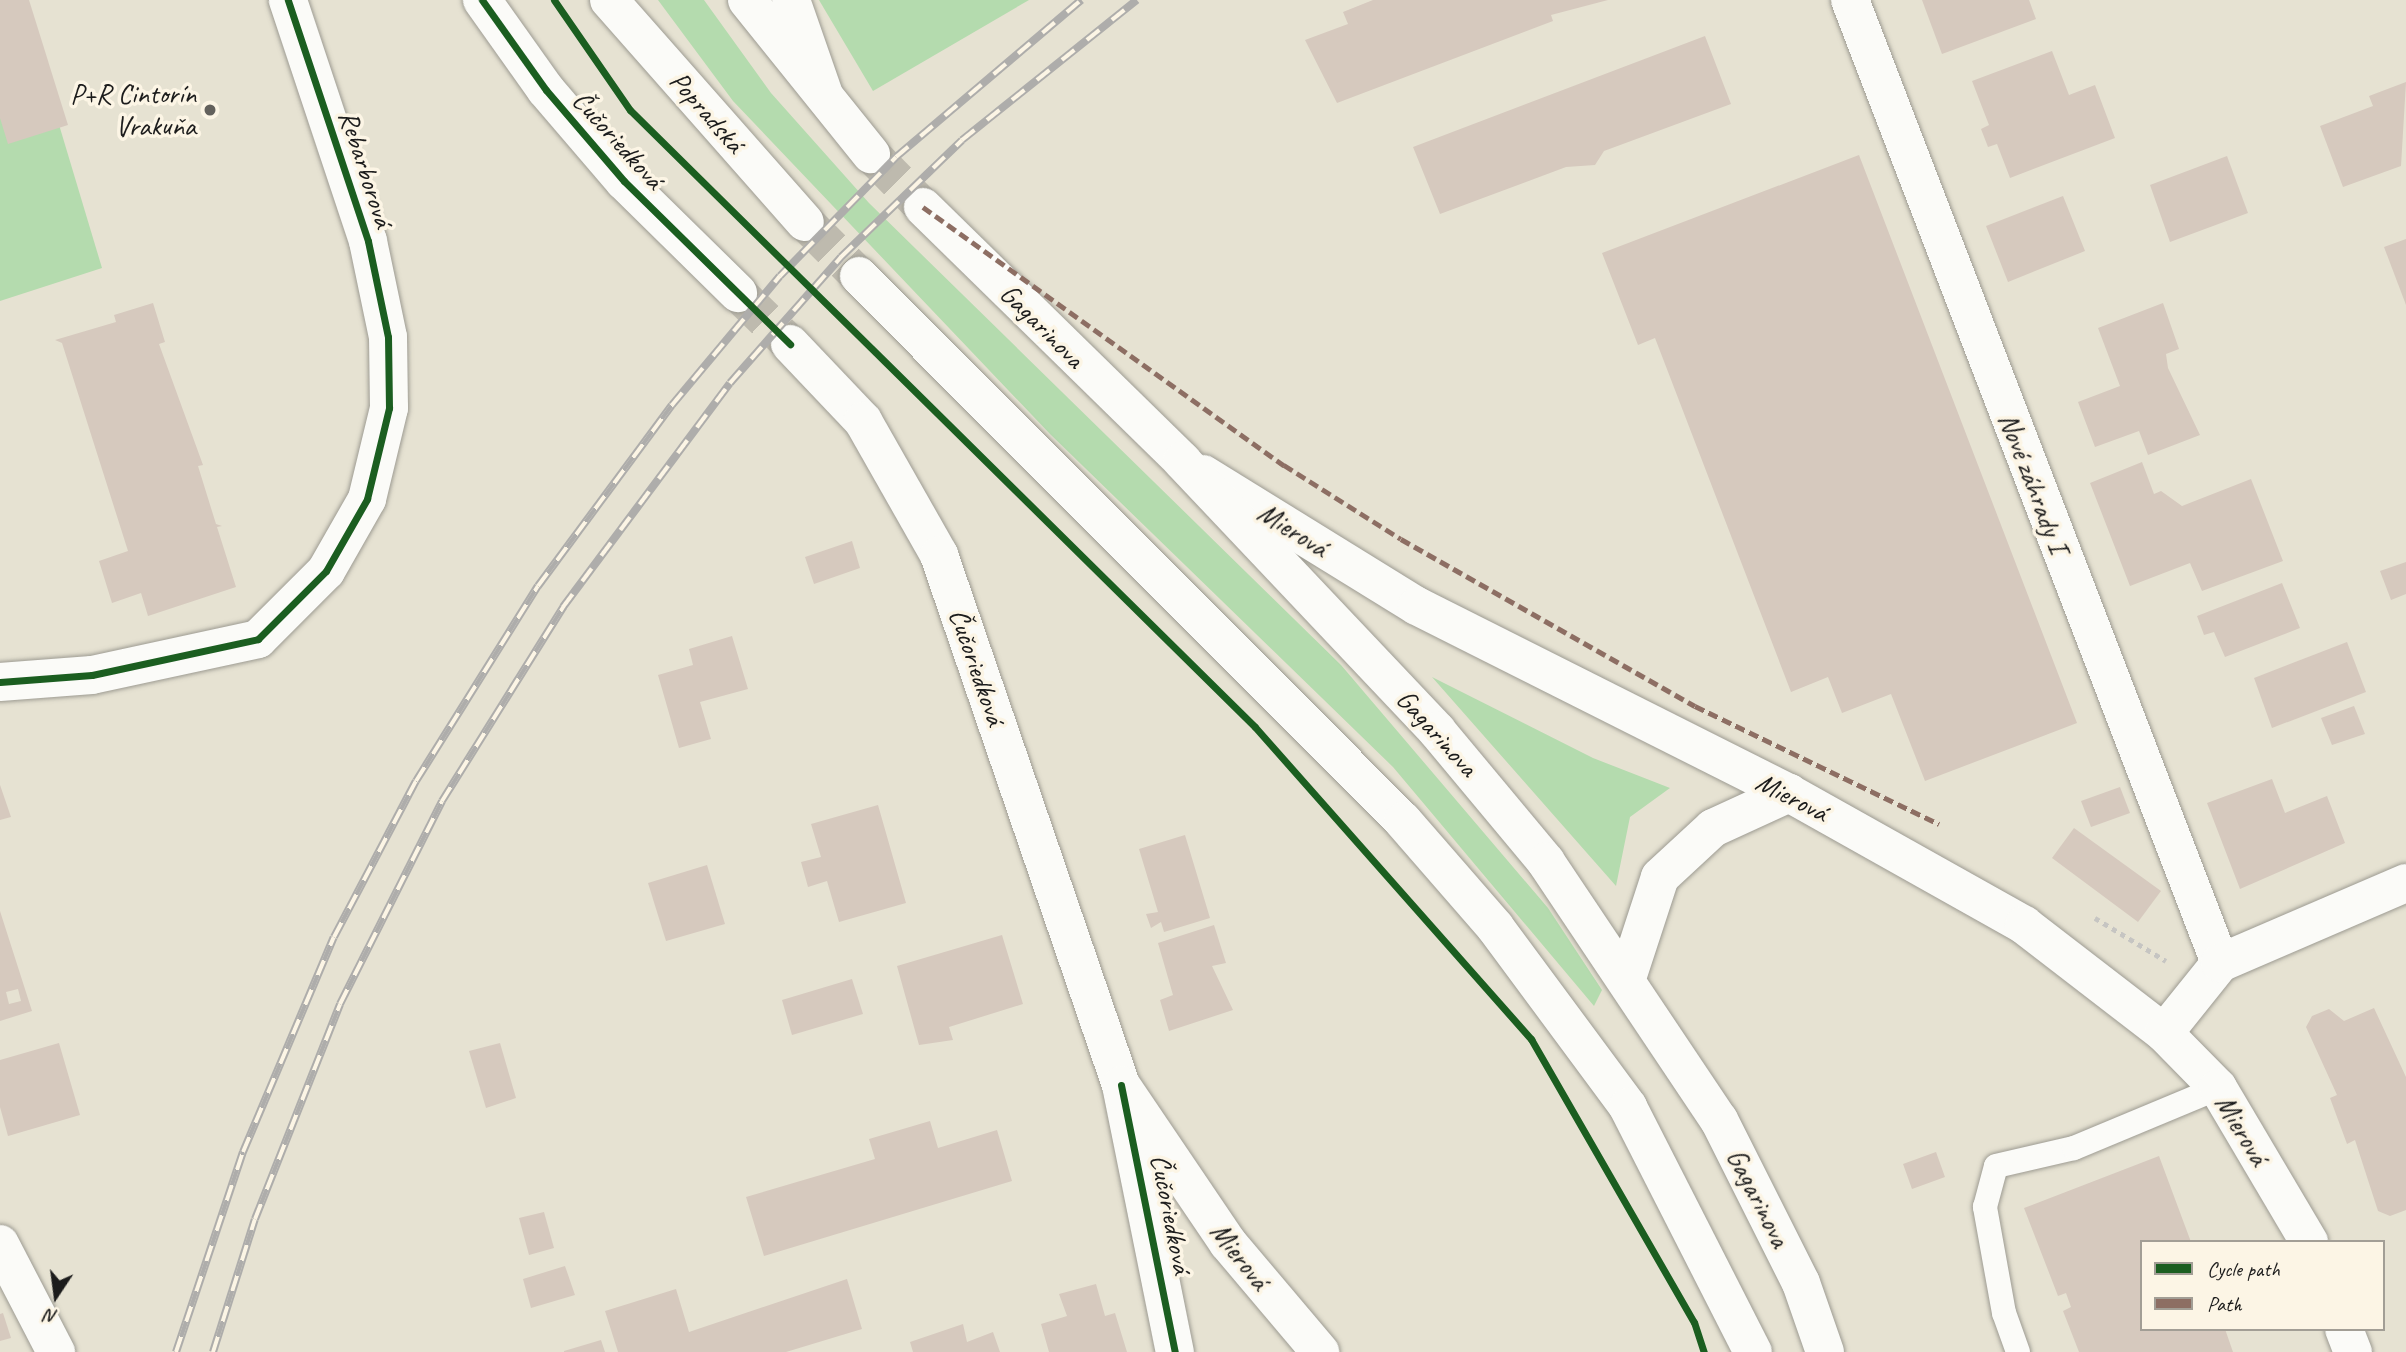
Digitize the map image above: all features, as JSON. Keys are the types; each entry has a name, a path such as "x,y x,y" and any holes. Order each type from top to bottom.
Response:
{"street":[{"name":"Rebarborová","path":"0,682 92,675 258,639 326,571 367,499 389,408 388,337 368,241 288,0"},
{"name":"Čučoriedková","path":"482,0 608,163 738,293"},
{"name":"Popradská","path":"610,0 804,222"},
{"path":"747,0 871,154"},
{"path":"791,0 825,98"},
{"name":"Nové záhrady I","path":"1850,0 2220,964"},
{"name":"Gagarinova","path":"923,207 1182,461 1437,731 1546,862 1627,978 1719,1120 1801,1283 1825,1352"},
{"path":"859,276 1403,821 1495,927 1628,1107 1753,1352"},
{"name":"Čučoriedková","path":"790,344 863,421 939,555 1121,1085 1175,1352"},
{"name":"Mierová","path":"1182,461 1417,606 1789,793 2024,925 2164,1032 2218,1088 2308,1240"},
{"path":"1627,978 1660,877 1713,828 1789,793"},
{"path":"2164,1032 2220,964 2406,883"},
{"name":"Mierová","path":"1121,1085 1228,1243 1320,1352"},
{"path":"0,1244 56,1352"},
{"path":"2345,1331 2353,1352"}],"lane":[{"path":"2018,1352 2004,1313 1985,1207 1996,1167 2074,1148 2218,1088"}],"path":[{"path":"2090,915 2172,964 2198,949 2220,964"}],"green space":[{"path":"0,0 57,118 102,268 0,301"},
{"path":"658,0 704,0 771,93 869,203 1341,665 1548,908 1602,990 1594,1006 1393,767 1050,434 733,101"},
{"path":"819,0 1029,0 873,91"},
{"path":"1432,677 1593,758 1670,788 1630,817 1616,886"}],"building":[{"path":"0,0 29,0 68,125 8,144 0,118"},
{"path":"1373,0 1608,0 1551,15 1553,21 1337,103 1305,40 1348,24 1343,12"},
{"path":"1922,0 2029,0 2036,19 1942,54"},
{"path":"1705,36 1731,104 1604,151 1595,165 1566,167 1440,214 1413,147"},
{"path":"2052,51 2069,95 2095,85 2115,138 2010,178 1997,144 1988,147 1981,129 1989,125 1972,81"},
{"path":"2406,82 2401,166 2343,187 2320,126 2373,106 2369,96"},
{"path":"1859,155 2077,723 1925,781 1891,694 1842,713 1828,677 1791,692 1655,338 1638,345 1602,253"},
{"path":"2227,156 2248,213 2170,242 2150,185"},
{"path":"2063,196 2085,251 2008,282 1986,226"},
{"path":"2406,239 2406,305 2384,247"},
{"path":"153,303 165,342 159,344 203,465 198,466 216,524 222,526 217,527 236,587 148,616 141,593 112,603 99,561 128,551 62,343 55,340 116,322 114,315"},
{"path":"2163,303 2179,349 2166,354 2168,368 2200,435 2148,455 2139,431 2095,447 2078,402 2120,386 2098,328"},
{"path":"2142,462 2154,494 2161,491 2182,506 2251,479 2283,561 2202,591 2190,563 2130,586 2090,483"},
{"path":"852,541 860,568 814,584 805,557"},
{"path":"2406,562 2406,594 2391,600 2380,571"},
{"path":"2282,583 2300,628 2225,657 2214,632 2204,635 2197,616"},
{"path":"732,636 748,689 700,702 711,739 679,748 658,675 693,665 689,649"},
{"path":"2347,642 2366,692 2272,728 2254,678"},
{"path":"2354,706 2365,734 2332,745 2321,718"},
{"path":"2272,779 2285,813 2327,796 2345,843 2240,889 2207,803"},
{"path":"0,785 11,817 0,820"},
{"path":"2120,787 2130,813 2091,827 2081,801"},
{"path":"878,805 906,903 839,922 827,881 808,887 801,862 821,857 811,824"},
{"path":"2074,828 2161,891 2138,922 2052,858"},
{"path":"1185,835 1210,918 1164,932 1161,922 1151,928 1146,914 1158,912 1139,849"},
{"path":"707,865 725,924 666,941 648,883"},
{"path":"0,911 32,1011 0,1021","holes":["18,989 21,1001 9,1004 6,992"]},
{"path":"1214,925 1226,963 1212,966 1233,1010 1169,1031 1160,1000 1173,995 1158,943"},
{"path":"1002,935 1023,1004 949,1027 953,1040 919,1045 897,966"},
{"path":"852,979 863,1014 792,1035 782,1000"},
{"path":"2374,1008 2406,1077 2406,1210 2390,1216 2378,1211 2355,1140 2347,1144 2330,1098 2337,1095 2306,1027 2312,1016 2329,1009 2344,1021"},
{"path":"59,1043 80,1115 8,1136 0,1107 0,1060"},
{"path":"500,1043 516,1098 486,1108 469,1051"},
{"path":"930,1121 938,1148 997,1130 1012,1181 764,1256 746,1197 875,1159 869,1139"},
{"path":"1936,1152 1945,1177 1912,1189 1903,1164"},
{"path":"2159,1156 2190,1240 2140,1240 2140,1331 2226,1331 2233,1352 2079,1352 2063,1311 2071,1307 2066,1293 2058,1296 2024,1208"},
{"path":"544,1212 554,1248 529,1255 519,1218"},
{"path":"565,1266 575,1295 531,1308 523,1279"},
{"path":"847,1279 862,1329 786,1352 618,1352 605,1311 676,1289 689,1332"},
{"path":"1096,1284 1105,1316 1115,1313 1127,1352 1049,1352 1041,1324 1067,1316 1059,1294"},
{"path":"3,1313 11,1338 0,1341 0,1314"},
{"path":"963,1324 967,1342 993,1332 1000,1352 913,1352 910,1342"},
{"path":"601,1340 605,1352 564,1352 564,1351"}],"tunnel":[{"path":"871,154 923,207"},
{"path":"805,222 859,276"},
{"path":"738,293 790,344"}],"railway":[{"path":"176,1352 243,1152 334,937 416,781 538,586 672,405 780,276 896,157 1081,0"},
{"path":"213,1352 255,1219 340,1004 442,801 563,607 730,383 841,257 962,140 1137,0"}],"marked path":[{"path":"923,207 1284,465 1401,539 1695,706 1939,824"}],"cycle path":[{"path":"0,682 92,675 258,639 326,571 367,499 389,408 388,337 368,241 288,0"},
{"path":"482,0 546,90 624,181 790,344"},
{"path":"554,0 630,110 1255,727 1531,1039 1694,1322 1704,1352"},
{"path":"1121,1085 1175,1352"}],"place":[{"name":"P+R Cintorín Vrakuňa","path":"210,110"}]}
